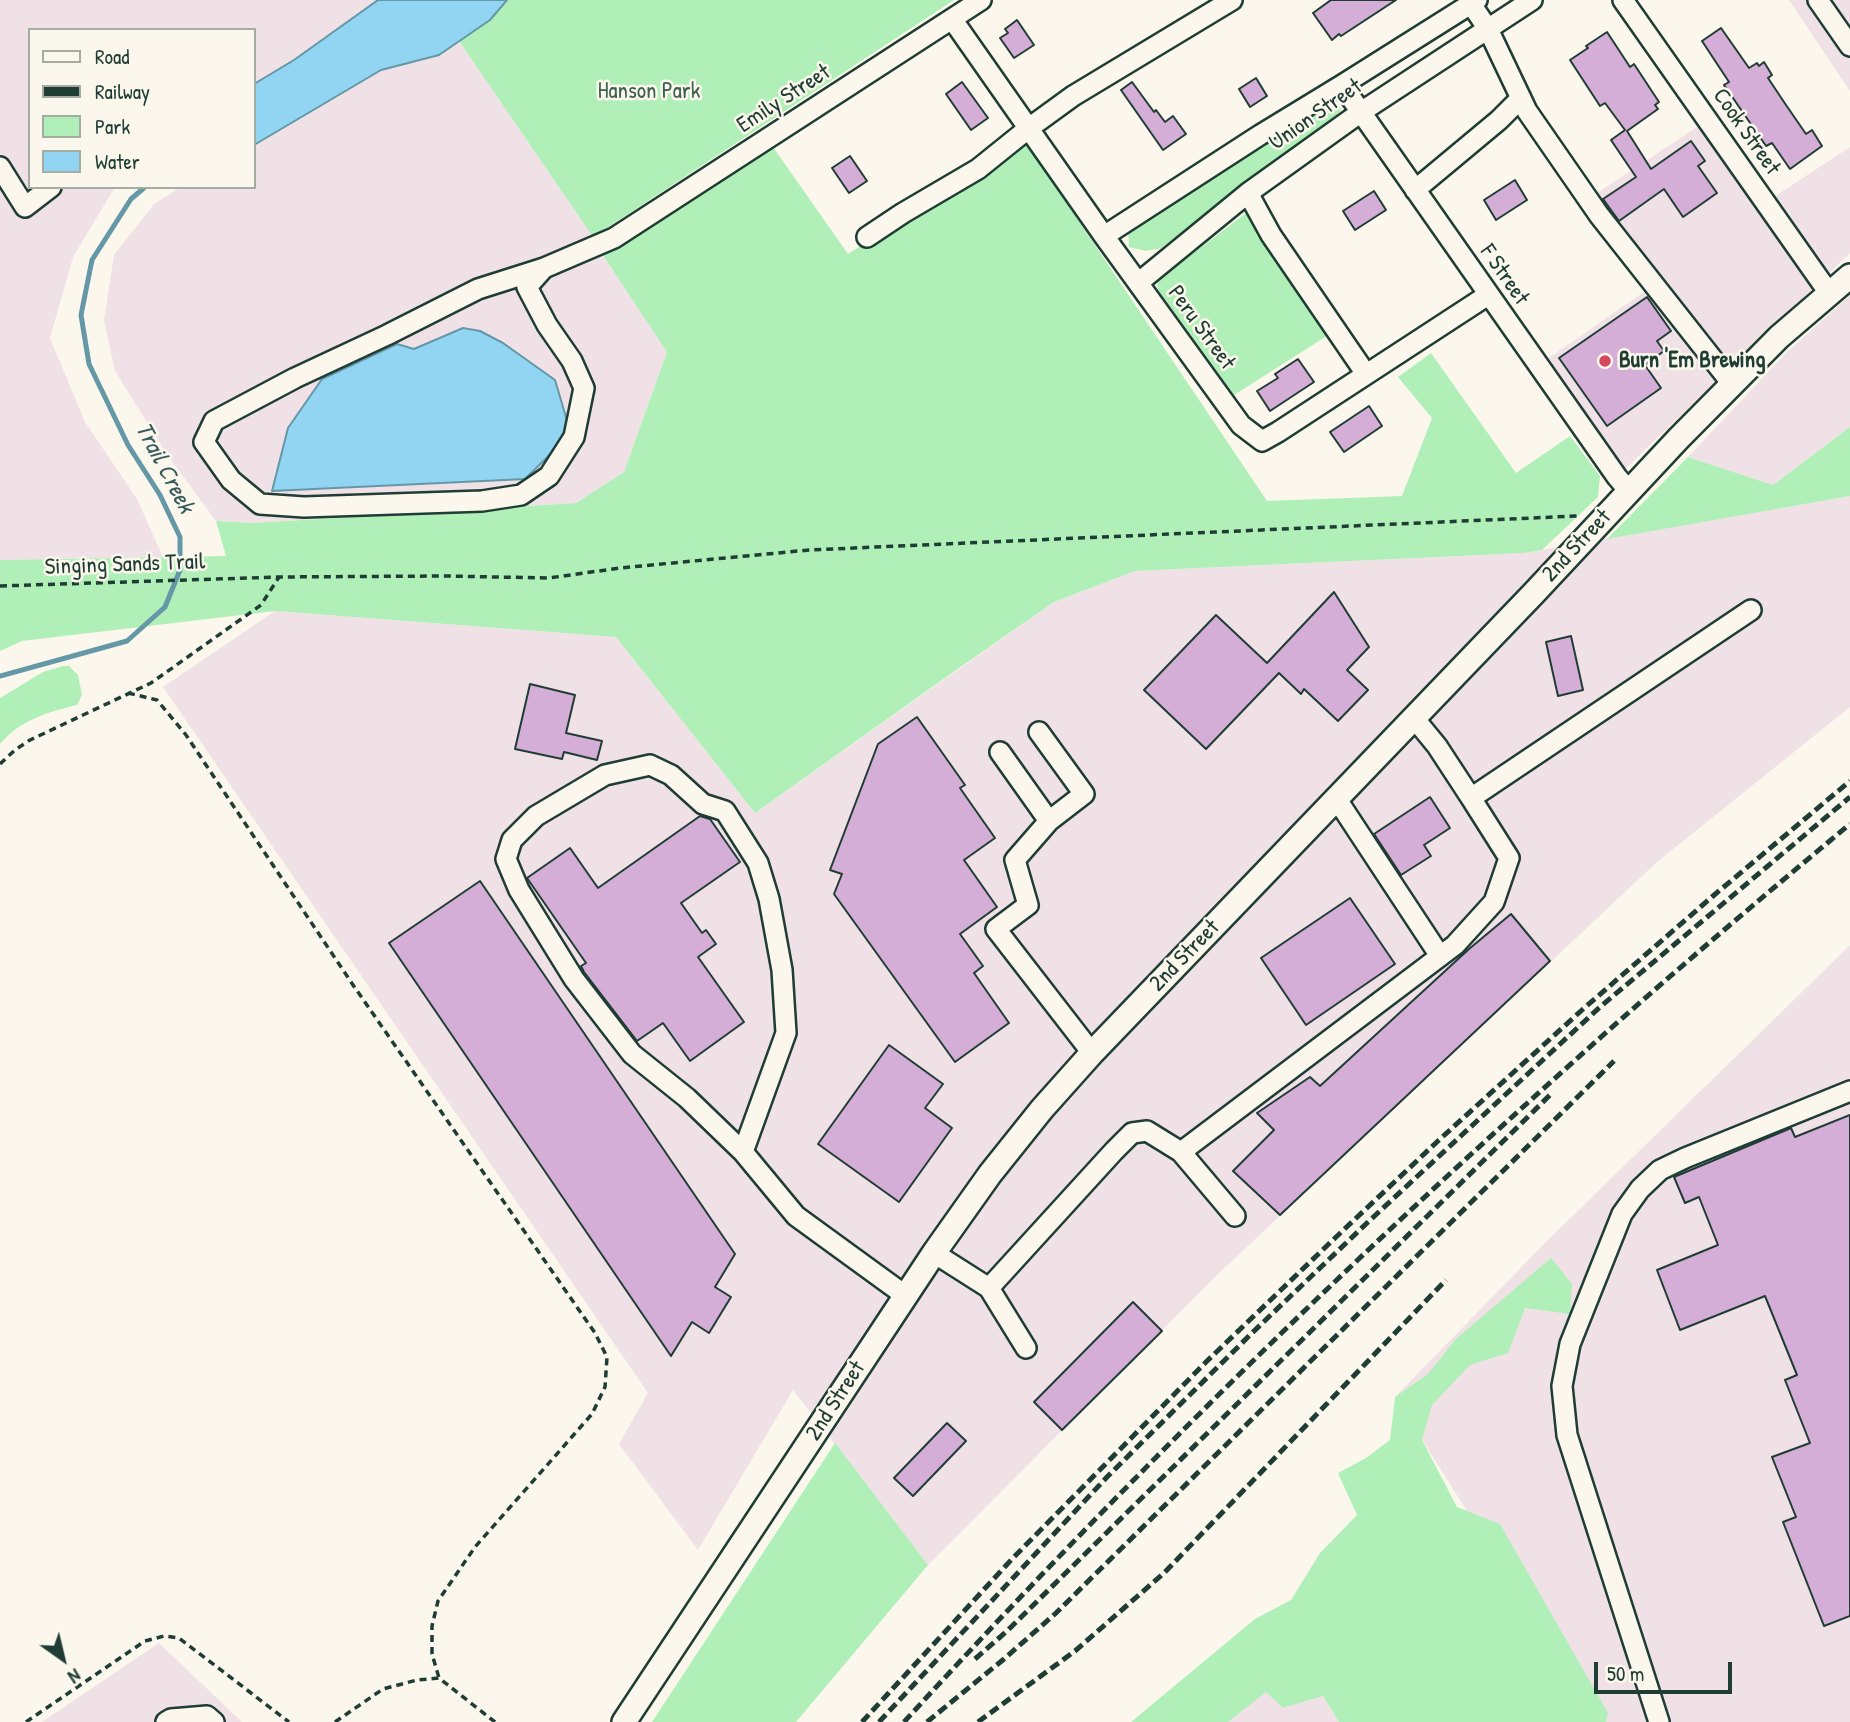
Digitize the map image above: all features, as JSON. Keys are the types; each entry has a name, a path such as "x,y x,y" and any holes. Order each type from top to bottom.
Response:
{"main road":[{"name":"2nd Street","path":"625,1722 934,1253 990,1174 1042,1109 1092,1053 1629,491 1779,337 1850,276"}],"street":[{"name":"Emily Street","path":"544,268 527,287 547,325 572,360 584,388 574,437 549,476 521,495 482,501 384,505 304,507 260,504 231,480 204,442 214,421 295,378 478,289 544,268 614,238 981,0"},
{"path":"867,236 978,169 1073,96 1232,0"},
{"name":"Union Street","path":"1138,283 1248,193 1361,112 1532,0"},
{"name":"Cook Street","path":"1623,0 1829,293"},
{"path":"1818,0 1850,46"},
{"path":"1474,2 1527,111 1599,215 1733,385"},
{"name":"Union Street","path":"1104,236 1474,2"},
{"name":"Peru Street","path":"952,19 1241,425 1262,440 1488,295"},
{"name":"F Street","path":"1342,85 1629,491"},
{"path":"1415,190 1499,120 1521,98"},
{"path":"0,167 25,207 48,189"},
{"path":"1248,193 1271,235 1366,374"},
{"path":"1471,798 1751,610"},
{"path":"1181,1152 1455,945 1494,902 1508,858 1437,746 1414,718"},
{"path":"1039,732 1084,794 1049,821 1015,860 1028,905 996,929 1092,1053"},
{"path":"1000,752 1049,821"},
{"path":"743,1152 786,1033 782,970 769,898 758,863 725,811 703,804 671,775 650,765 605,775 536,816 512,840 506,859 519,890 574,979 632,1054 687,1098 743,1152 796,1216 906,1296"},
{"path":"1336,798 1440,956"},
{"path":"1659,1722 1567,1435 1562,1386 1570,1344 1622,1214 1640,1189 1660,1170 1850,1091"},
{"path":"989,1288 1132,1133 1147,1131 1181,1152 1234,1216"},
{"path":"934,1253 989,1288 1026,1348"},
{"path":"166,1722 171,1719 207,1716 214,1722"}],"path":[{"name":"Singing Sands Trail","path":"0,586 279,577 549,578 620,568 809,551 1607,514"},
{"path":"0,764 30,740 151,683 261,605 279,577"},
{"path":"128,693 157,700 186,735 354,985 595,1333 607,1357 605,1387 593,1414 475,1547 438,1601 432,1626 432,1654 439,1678 495,1722"},
{"path":"26,1722 145,1641 164,1636 179,1638 289,1722"},
{"path":"335,1722 383,1689 417,1680 439,1678"}],"shaded area":[{"path":"0,0 378,0 294,60 256,83 256,28 28,28 28,189 114,189 73,257 50,338 85,422 137,499 163,557 0,560"},
{"path":"1789,0 1850,0 1850,91"},
{"path":"459,41 593,237 667,352 624,472 576,503 254,523 216,521 168,456 115,371 104,320 114,255 154,204 178,189 256,189 256,144 381,70 439,55"},
{"path":"1700,125 1757,208 1850,147 1850,253 1622,472 1543,362 1654,285 1588,199"},
{"path":"1850,295 1850,427 1773,485 1688,457 1786,353"},
{"path":"1850,496 1850,707 1657,862 1218,1274 928,1565 793,1390 698,1550 619,1444 648,1393 163,687 275,611 616,637 755,813 1054,602 1135,571 1524,553"},
{"path":"1850,945 1850,1722 1600,1722 1395,1397 1544,1244"},
{"path":"159,1643 242,1722 42,1722"},
{"path":"1266,1691 1283,1708 1323,1696 1339,1722 1228,1722"}],"green space":[{"name":"Hanson Park","path":"507,0 954,0 593,237 459,41 490,20"},
{"path":"1333,100 1339,104 1341,110 1330,122 1161,248 1146,251 1129,247 1128,229"},
{"path":"1025,141 1267,501 1402,496 1432,418 1398,377 1431,353 1516,473 1570,436 1600,476 1598,497 1542,550 1524,553 1135,571 1054,602 755,813 616,637 275,611 22,641 0,651 0,560 226,556 216,521 254,523 576,503 624,472 667,352 602,254 773,147 848,254"},
{"path":"1250,210 1330,334 1234,395 1158,290 1157,281"},
{"path":"1850,427 1850,496 1607,539 1688,457 1773,485"},
{"path":"69,666 78,675 82,695 77,705 45,714 26,723 0,744 0,698 43,672"},
{"path":"1551,1258 1572,1284 1570,1314 1525,1308 1508,1353 1470,1365 1432,1405 1422,1440 1457,1507 1500,1524 1608,1713 1606,1722 1339,1722 1323,1696 1283,1708 1266,1692 1228,1722 1131,1722 1255,1619 1291,1600 1320,1553 1357,1515 1338,1473 1366,1458 1390,1440 1395,1397 1428,1374 1456,1339"},
{"path":"835,1443 928,1565 796,1722 652,1722"}],"water":[{"path":"378,0 507,0 490,20 439,55 381,70 256,144 256,83 294,60"},
{"path":"463,328 480,331 503,343 555,380 571,434 525,479 272,491 288,428 322,379 397,344 414,349"}],"building":[{"path":"1331,0 1396,0 1332,40 1313,13"},
{"path":"1017,20 1034,45 1014,58 1000,38 1008,33 1005,29"},
{"path":"1721,28 1749,68 1764,62 1772,75 1768,78 1806,134 1812,130 1822,146 1790,169 1772,143 1766,146 1724,85 1729,82 1702,41"},
{"path":"1607,32 1630,67 1634,64 1659,102 1655,105 1658,109 1627,131 1651,169 1691,141 1705,161 1698,166 1717,193 1683,217 1664,189 1619,221 1603,199 1636,177 1611,140 1625,130 1605,103 1600,106 1570,60"},
{"path":"1256,78 1267,96 1250,107 1239,89"},
{"path":"962,82 988,118 971,130 946,94"},
{"path":"1132,82 1154,112 1156,110 1165,122 1173,116 1186,134 1163,150 1121,90"},
{"path":"850,156 867,181 849,193 832,168"},
{"path":"1515,180 1527,200 1496,220 1484,200"},
{"path":"1374,191 1386,210 1355,230 1343,211"},
{"name":"Burn 'Em Brewing","path":"1647,297 1671,331 1657,341 1664,351 1645,365 1661,388 1607,426 1559,358"},
{"path":"1298,359 1314,382 1270,411 1257,391 1278,378 1275,374"},
{"path":"1369,406 1382,426 1344,452 1330,432"},
{"path":"1334,592 1369,647 1347,670 1368,690 1338,721 1304,689 1301,694 1279,673 1206,749 1144,690 1216,615 1267,663"},
{"path":"1571,636 1583,690 1558,696 1546,642"},
{"path":"530,684 575,695 566,733 602,741 597,760 564,752 562,759 515,749"},
{"path":"917,717 965,785 960,788 995,838 964,860 997,907 960,934 983,966 974,973 1009,1023 955,1062 834,894 842,874 830,870 878,744"},
{"path":"1430,797 1450,828 1424,845 1431,856 1401,875 1374,834"},
{"path":"700,816 710,819 740,862 681,903 702,933 706,930 716,944 698,957 744,1022 690,1061 663,1023 637,1041 584,972 581,966 586,963 527,878 570,848 598,888"},
{"path":"480,881 735,1254 715,1287 731,1297 709,1333 692,1322 671,1356 389,943"},
{"path":"1350,898 1395,964 1306,1025 1261,958"},
{"path":"1511,914 1550,961 1280,1215 1233,1171 1274,1130 1257,1113 1310,1077 1320,1086"},
{"path":"889,1045 943,1084 925,1108 952,1128 899,1202 818,1144"},
{"path":"1850,1115 1850,1616 1824,1626 1783,1522 1796,1517 1772,1457 1810,1443 1785,1380 1797,1375 1765,1296 1680,1330 1657,1270 1718,1245 1699,1197 1685,1203 1674,1177 1791,1128 1795,1137"},
{"path":"1133,1302 1162,1331 1062,1430 1034,1402"},
{"path":"947,1423 966,1441 913,1496 894,1478"}],"waterway":[{"name":"Trail Creek","path":"0,676 127,641 165,607 180,570 180,537 160,495 128,445 89,364 81,315 92,260 131,199 143,189"}],"railway":[{"path":"862,1722 1012,1559 1206,1362 1335,1238 1582,1010 1850,781"},
{"path":"879,1722 1107,1477 1368,1222 1600,1007 1850,797"},
{"path":"904,1722 981,1638 1140,1474 1384,1235 1625,1016 1850,824"},
{"path":"927,1722 1056,1613 1614,1061"},
{"path":"975,1659 1007,1631 1552,1093"},
{"path":"978,1722 1075,1651 1164,1573 1446,1280"}],"place":[{"name":"Burn 'Em Brewing","path":"1605,361"}]}
